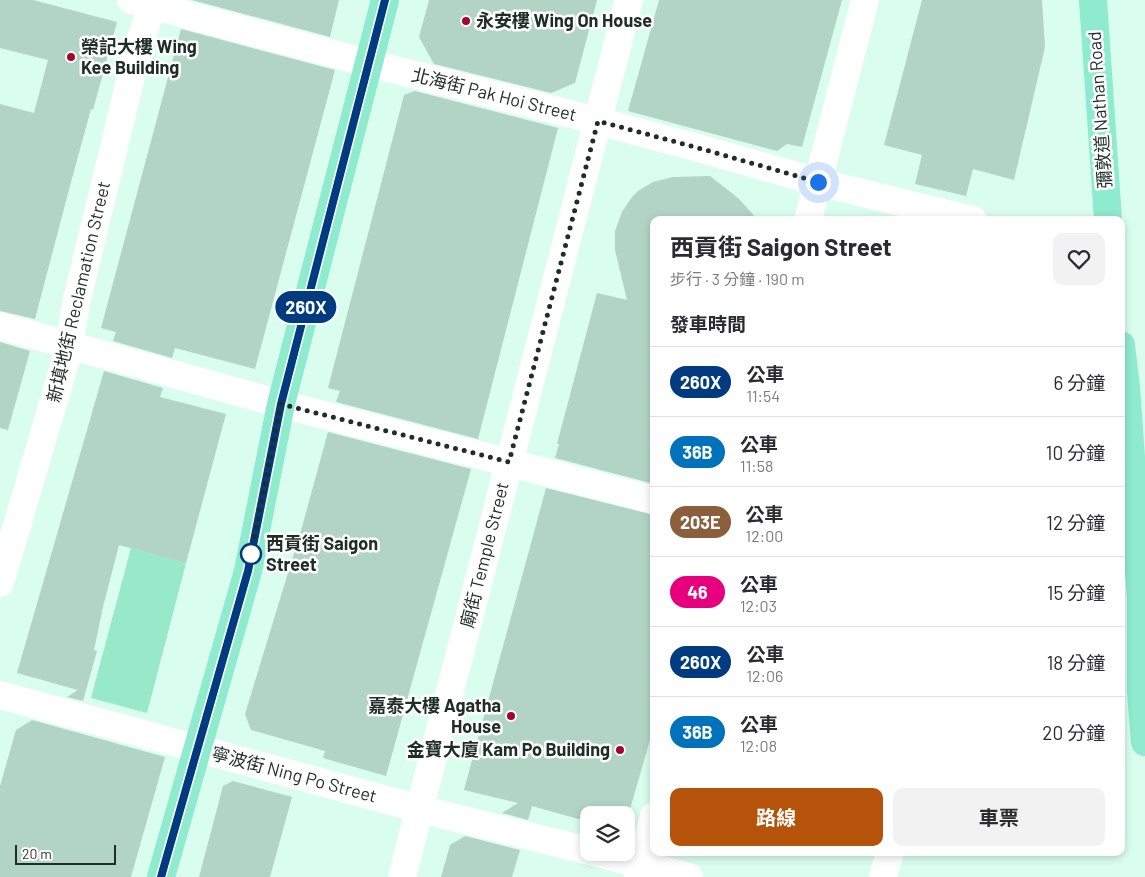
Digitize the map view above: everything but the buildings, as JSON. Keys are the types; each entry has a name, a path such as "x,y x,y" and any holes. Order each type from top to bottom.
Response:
{"main road":[{"path":"161,877 248,571 281,404 385,0"},
{"name":"彌敦道 Nathan Road","path":"1093,0 1108,216"},
{"path":"1125,379 1141,598 1141,692 1145,742"}],"street":[{"name":"廟街 Temple Street","path":"402,877 629,0"},
{"path":"809,216 865,0"},
{"name":"北海街 Pak Hoi Street","path":"146,2 368,63 598,121 818,182 957,216"},
{"name":"新填地街 Reclamation Street","path":"0,582 69,345 77,299 137,50 146,2"},
{"path":"0,326 281,404 650,499"},
{"name":"寧波街 Ning Po Street","path":"0,695 420,809 580,849"},
{"path":"639,871 650,831"},
{"path":"883,877 889,856"},
{"path":"615,861 639,871 689,877"}],"green space":[{"path":"131,548 186,563 147,713 91,698"}],"bus line":[{"name":"260X","path":"161,877 248,571 281,404 385,0"}],"place":[{"name":"永安樓 Wing On House","path":"466,21"},
{"name":"榮記大樓 Wing Kee Building","path":"71,57"},
{"name":"西貢街 Saigon Street","path":"251,554"},
{"name":"嘉泰大樓 Agatha House","path":"511,716"},
{"name":"金寶大廈 Kam Po Building","path":"620,750"}],"route":[{"path":"251,554 281,404 509,462 598,121 818,182"}]}
